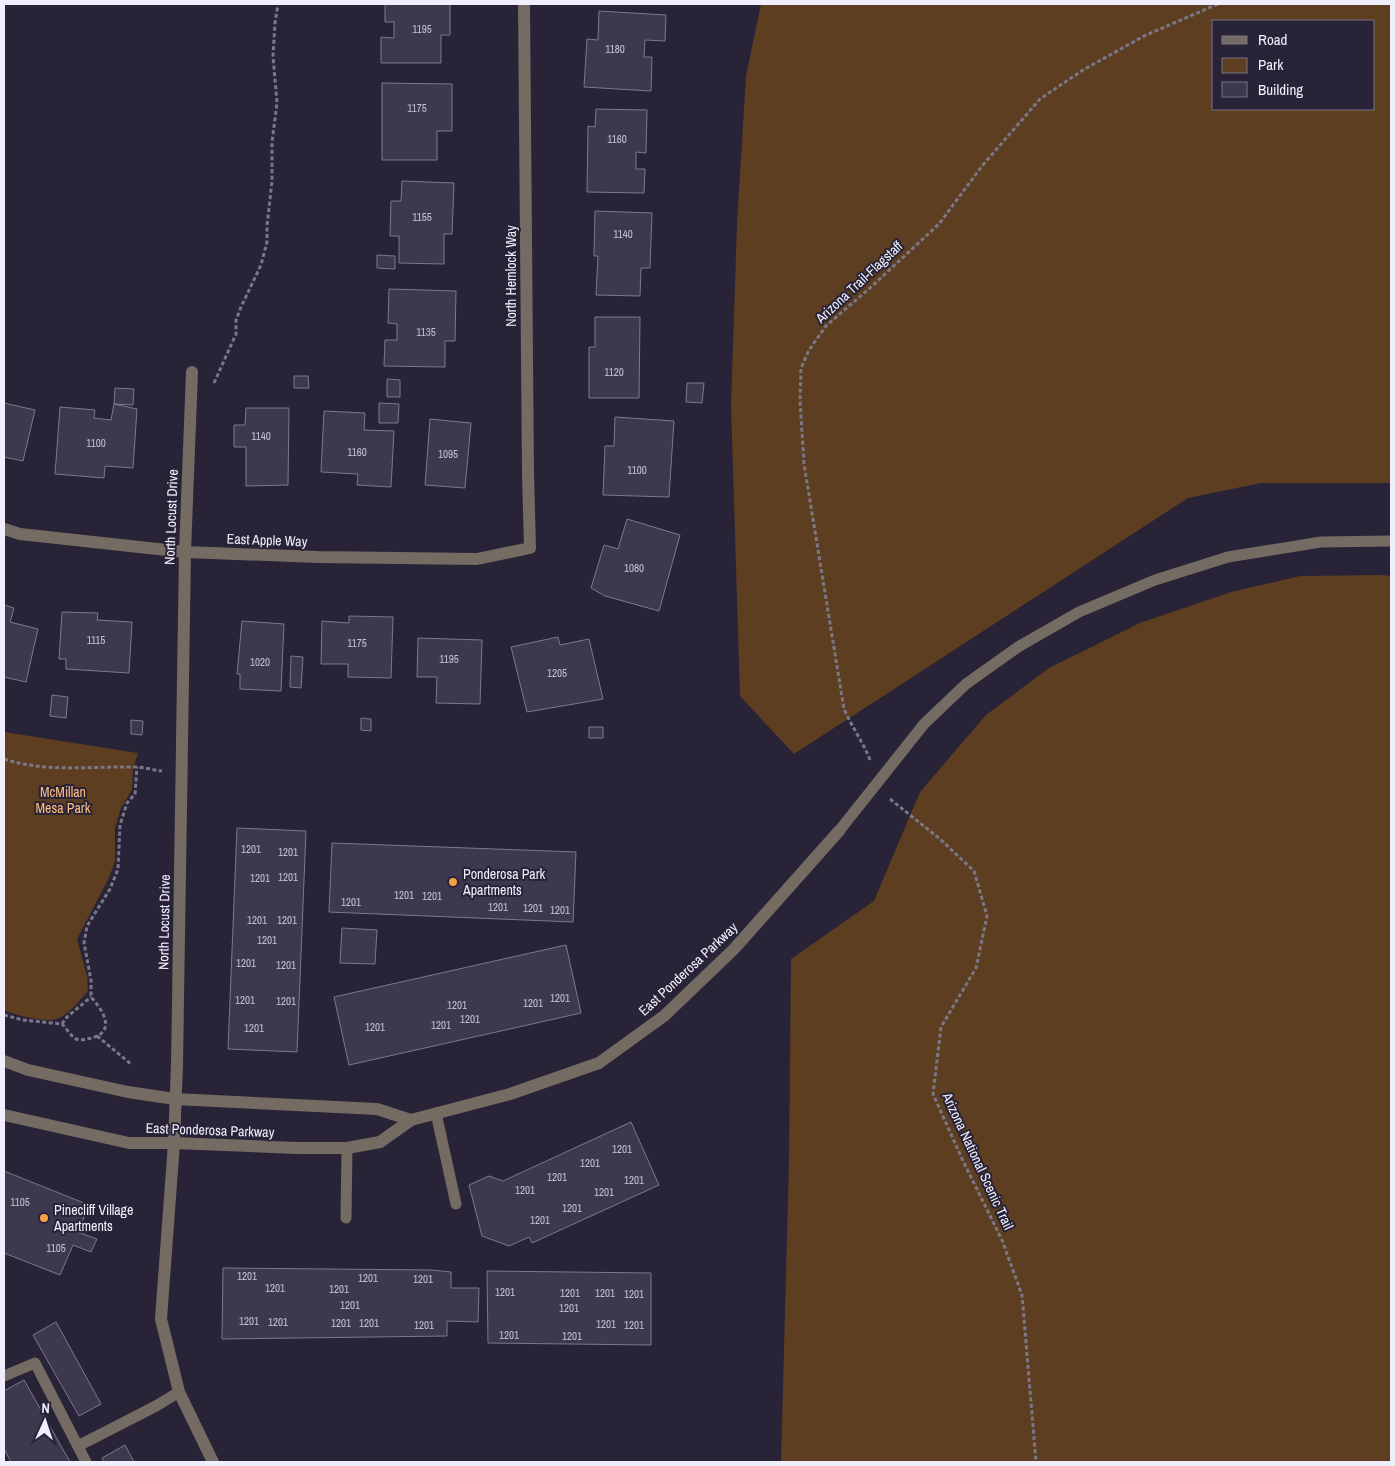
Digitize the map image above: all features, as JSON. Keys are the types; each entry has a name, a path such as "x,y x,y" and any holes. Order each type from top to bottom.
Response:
{"street":[{"name":"North Hemlock Way","path":"524,4 527,454 530,548"},
{"name":"North Locust Drive","path":"192,372 185,552 174,1143 162,1319 179,1392 213,1462"},
{"name":"East Apple Way","path":"4,529 20,534 185,552 318,557 476,559 530,548"},
{"name":"East Ponderosa Parkway","path":"4,1115 129,1143 347,1148 380,1142 411,1120 510,1094 598,1064 664,1016 734,949 839,831"},
{"name":"East Ponderosa Parkway","path":"4,1061 28,1070 128,1092 175,1099 377,1109 411,1120"}],"lane":[{"path":"839,831 924,724 966,684 1018,647 1079,612 1155,580 1228,557 1321,542 1391,541"},
{"path":"436,1113 456,1204"},
{"path":"346,1218 347,1148"},
{"path":"4,1376 35,1363 86,1462"},
{"path":"78,1446 156,1406 179,1392"}],"path":[{"path":"211,390 236,334 236,320 260,265 267,242 266,226 272,181 272,137 277,109 273,56 278,4"},
{"name":"Arizona Trail-Flagstaff","path":"865,747 851,726 844,709 804,464 800,376 801,368 809,350 826,326 939,224 982,166 1040,99 1083,70 1144,36 1218,4"},
{"path":"4,759 23,765 51,768 137,767 135,794 127,803 120,825 118,869 110,889 87,926 84,943 91,980 91,997 102,1008 105,1018 104,1028 97,1036 85,1040 76,1038 62,1024 24,1020 4,1015"},
{"name":"Arizona National Scenic Trail","path":"889,798 940,839 974,871 987,916 976,968 941,1027 933,1094 963,1162 1002,1240 1022,1296 1036,1462"},
{"path":"62,1024 67,1017 91,997"},
{"path":"97,1036 131,1064"}],"green space":[{"path":"761,4 1391,4 1391,483 1261,483 1188,498 794,754 740,696 731,405 737,223 746,76"},
{"path":"1300,576 1391,576 1391,1462 781,1462 789,1161 791,959 874,901 920,792 986,715 1049,668 1140,623 1231,592"},
{"name":"McMillan Mesa Park","path":"4,732 138,753 133,769 132,790 121,808 115,828 115,861 109,878 77,939 87,976 88,991 67,1013 54,1020 31,1018 4,1010"}],"building":[{"path":"385,4 450,4 450,35 441,35 441,63 381,63 381,37 394,38 394,22 385,22"},
{"path":"599,11 666,15 665,41 645,40 644,57 652,57 651,91 584,87 587,39 598,40"},
{"path":"382,83 452,84 452,131 437,131 437,160 382,160"},
{"path":"596,109 647,110 646,153 636,152 636,169 645,169 644,193 587,192 588,126 595,127"},
{"path":"402,181 454,183 452,234 444,234 444,264 399,263 399,236 390,236 391,201 401,201"},
{"path":"595,211 652,213 650,268 641,268 640,296 596,295 598,256 594,256"},
{"path":"377,255 395,256 395,269 377,268"},
{"path":"389,289 456,291 455,341 445,341 445,367 384,366 385,340 397,340 397,324 388,323"},
{"path":"595,317 640,317 639,398 589,398 589,347 595,347"},
{"path":"294,376 308,376 309,388 294,388"},
{"path":"387,379 400,380 400,397 387,397"},
{"path":"687,383 704,383 702,403 686,402"},
{"path":"115,388 134,389 133,405 114,404"},
{"path":"4,403 35,410 23,461 4,457"},
{"path":"379,403 399,404 398,423 379,423"},
{"path":"114,404 137,409 133,468 105,466 104,478 55,474 60,407 95,410 94,418 111,420"},
{"path":"246,408 289,408 288,485 246,486 246,447 234,447 234,425 245,425"},
{"path":"324,411 365,413 364,430 394,431 391,487 357,485 358,474 321,472"},
{"path":"615,417 674,421 669,497 603,495 605,446 614,446"},
{"path":"430,419 471,423 465,488 425,485"},
{"path":"627,519 680,535 659,611 605,596 591,588 604,545 618,549"},
{"path":"4,605 14,608 10,622 38,629 26,682 4,677"},
{"path":"62,612 98,613 97,620 132,622 129,673 66,669 66,659 59,659"},
{"path":"349,616 393,617 391,678 348,677 348,664 321,664 322,621 349,623"},
{"path":"242,621 284,624 281,691 240,689 240,674 237,674"},
{"path":"558,637 560,645 589,639 603,699 527,712 511,647"},
{"path":"418,638 482,640 480,704 436,703 437,677 417,677"},
{"path":"291,656 303,657 301,688 290,687"},
{"path":"52,695 68,697 66,718 50,716"},
{"path":"361,718 371,719 371,731 361,730"},
{"path":"131,720 143,721 142,735 131,734"},
{"path":"589,727 603,727 603,738 589,738"},
{"path":"237,828 306,831 297,1052 228,1049"},
{"name":"Ponderosa Park Apartments","path":"332,843 576,852 573,922 329,912"},
{"path":"342,928 377,930 375,964 340,963"},
{"path":"566,945 581,1013 349,1065 334,997"},
{"path":"631,1122 659,1185 532,1243 529,1237 509,1246 482,1236 469,1185 489,1176 503,1181"},
{"name":"Pinecliff Village Apartments","path":"4,1171 89,1205 78,1232 97,1239 91,1252 73,1245 60,1275 4,1253"},
{"path":"223,1268 432,1270 451,1272 451,1288 479,1288 478,1322 447,1321 447,1336 222,1339"},
{"path":"487,1271 651,1273 651,1345 488,1343"},
{"path":"56,1322 101,1404 79,1416 33,1335"},
{"path":"24,1380 70,1462 11,1462 4,1449 4,1391"},
{"path":"125,1445 134,1462 104,1462 102,1458"}],"place":[{"name":"Ponderosa Park Apartments","path":"453,882"},
{"name":"Pinecliff Village Apartments","path":"44,1218"}]}
